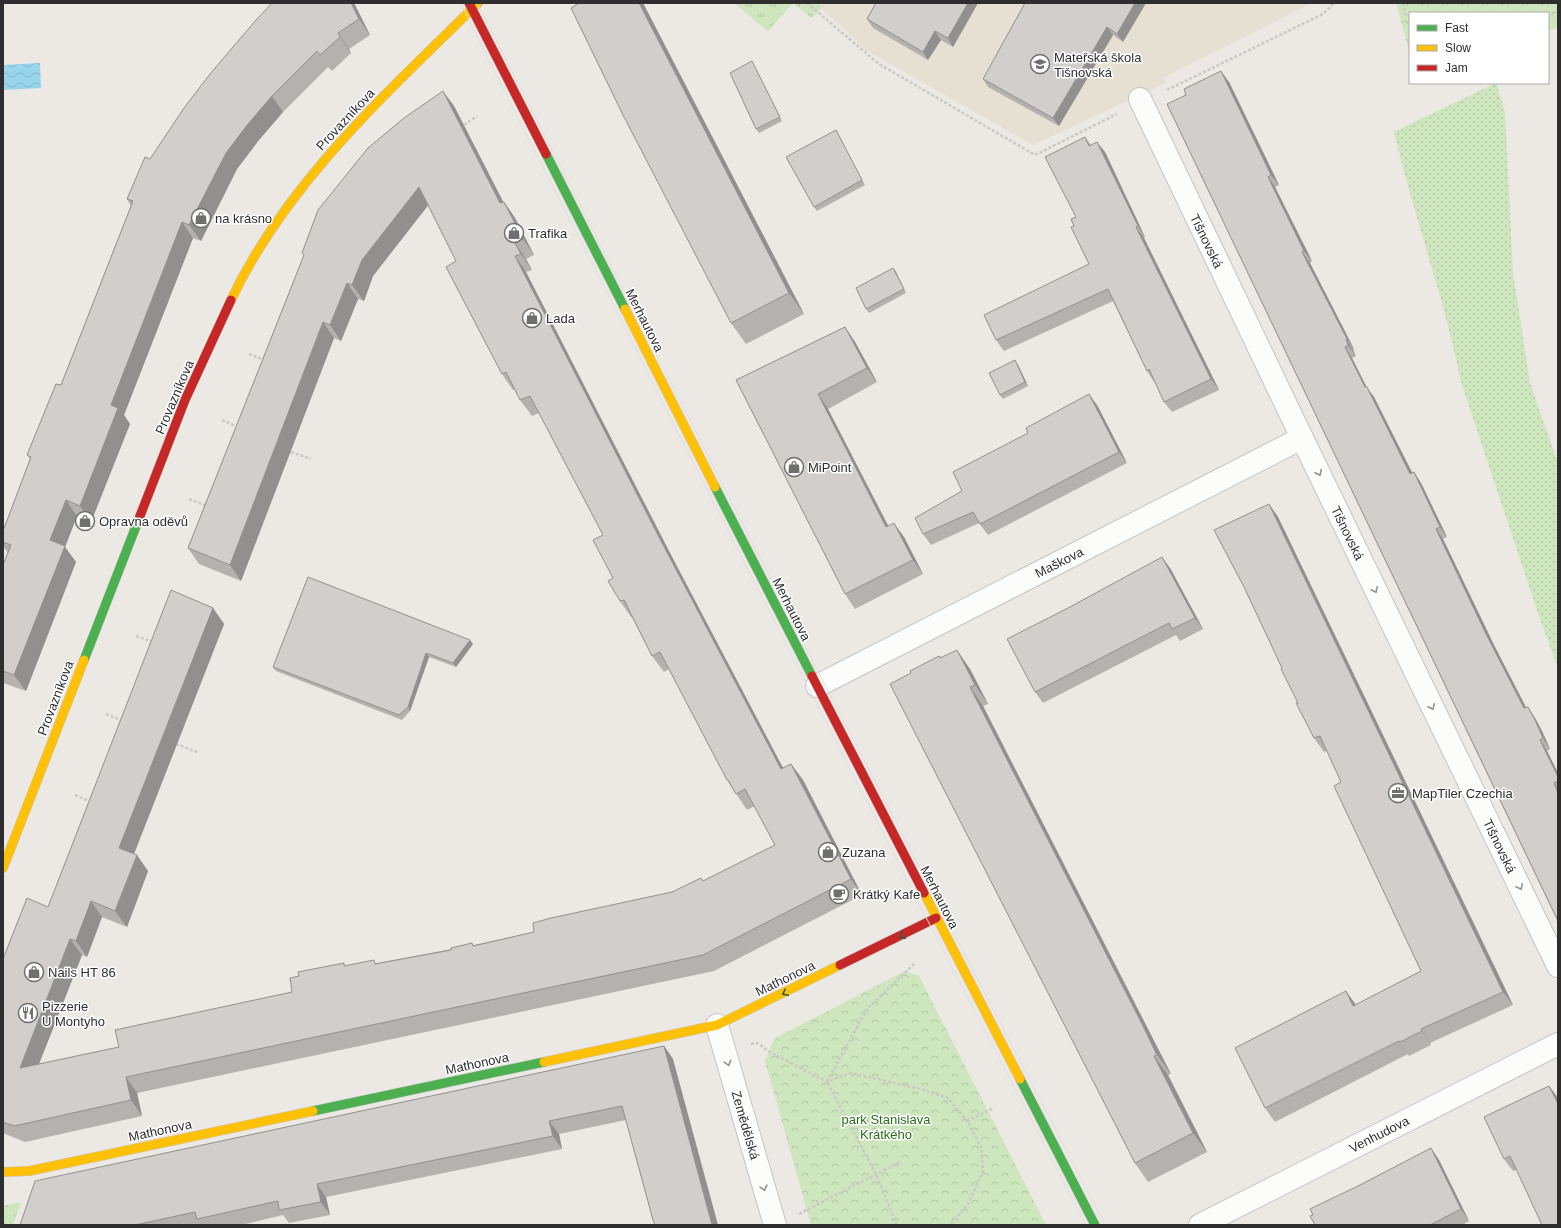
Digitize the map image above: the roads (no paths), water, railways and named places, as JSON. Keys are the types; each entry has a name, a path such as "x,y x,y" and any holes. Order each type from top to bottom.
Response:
{"street":[{"name":"Merhautova","path":"473,5 817,686 1095,1225"},
{"name":"Provazníkova","path":"3,868 185,400 244,272 288,204 329,154 473,5"},
{"name":"Tišnovská","path":"1140,99 1302,438 1558,966"},
{"name":"Maškova","path":"817,686 1302,438"},
{"name":"Mathonova","path":"3,1172 29,1171 717,1026 936,918"},
{"name":"Zemědělská","path":"717,1026 775,1225"},
{"name":"Venhudova","path":"1200,1225 1558,1044"}],"water":[{"path":"40,63 41,88 3,90 3,65"}],"tram line":[{"path":"461,3 659,396 929,923 1086,1225"},
{"path":"477,3 824,683 1105,1225"}],"place":[{"name":"Mateřská škola Tišnovská","path":"1040,64"},
{"name":"na krásno","path":"201,218"},
{"name":"Trafika","path":"514,233"},
{"name":"Lada","path":"532,318"},
{"name":"MiPoint","path":"794,467"},
{"name":"Opravna oděvů","path":"85,521"},
{"name":"MapTiler Czechia","path":"1398,793"},
{"name":"Zuzana","path":"828,852"},
{"name":"Krátký Kafe","path":"839,894"},
{"name":"Nails HT 86","path":"34,972"},
{"name":"Pizzerie U Montyho","path":"28,1013"}],"park label":[{"name":"park Stanislava Krátkého","path":"886,1126"}]}
